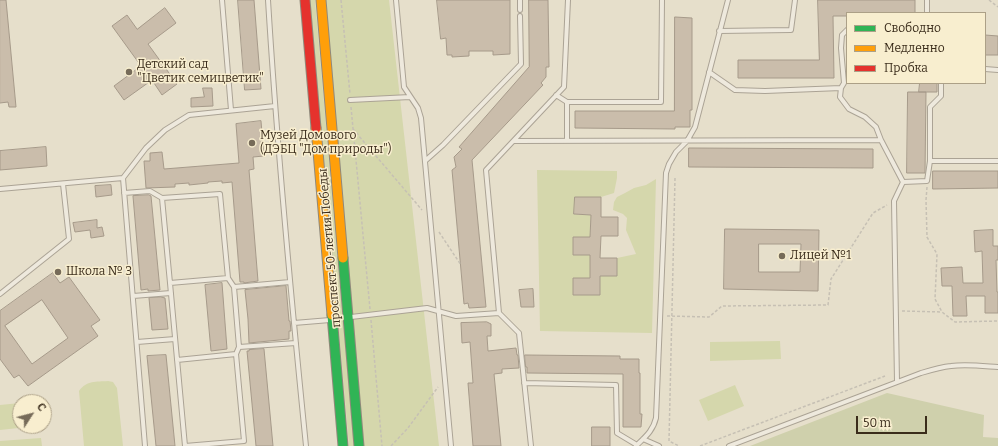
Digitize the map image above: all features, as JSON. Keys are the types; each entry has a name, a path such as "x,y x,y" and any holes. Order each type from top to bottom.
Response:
{"main road":[{"name":"проспект 50-летия Победы","path":"305,0 343,446"},
{"name":"проспект 50-летия Победы","path":"321,0 359,446"}],"lane":[{"path":"222,0 231,110"},
{"path":"268,0 275,106 306,446"},
{"path":"396,0 404,87 418,108 421,118 451,446"},
{"path":"520,0 520,10"},
{"path":"531,446 519,333 498,313 486,170 564,87 568,0"},
{"path":"556,95 567,102 661,102 662,0"},
{"path":"524,383 616,385 617,434 636,446 652,430 656,418 666,173 676,152 687,141 695,127 728,0"},
{"path":"719,31 791,30 795,0"},
{"path":"927,0 927,12"},
{"path":"425,161 443,145 521,64 520,16"},
{"path":"846,31 842,35 841,48 844,83 841,88 840,97 849,109 865,117 876,127 881,140 903,182"},
{"path":"986,69 998,70"},
{"path":"709,72 736,90 765,91 841,88"},
{"path":"903,182 927,181 930,161 930,107 941,96 941,84"},
{"path":"350,100 410,97"},
{"path":"567,102 567,141"},
{"path":"145,446 123,178 146,148 165,130 189,115 275,106"},
{"path":"514,141 881,140"},
{"path":"930,161 998,161"},
{"path":"0,189 123,178"},
{"path":"897,382 894,201 903,182"},
{"path":"0,294 69,239 63,184"},
{"path":"124,193 150,191 162,198 220,194 228,278 234,287 239,347 236,354 244,441 185,446 162,198"},
{"path":"170,283 228,278"},
{"path":"234,287 290,282"},
{"path":"133,296 171,293"},
{"path":"348,318 427,308 456,316 498,313"},
{"path":"294,323 332,319"},
{"path":"137,342 175,339"},
{"path":"239,347 296,343"},
{"path":"177,360 236,354"},
{"path":"729,446 921,373 938,368 952,366 998,367"},
{"path":"643,439 659,446"}],"path":[{"path":"341,0 382,446"},
{"path":"989,0 998,7"},
{"path":"353,130 430,220"},
{"path":"675,178 669,441 679,446"},
{"path":"927,181 927,238 937,254 935,298 942,312 955,322 998,321"},
{"path":"660,316 709,317 722,306 828,305 831,279 873,213 894,201"},
{"path":"439,233 461,266"},
{"path":"896,311 942,312"},
{"path":"700,446 885,376"},
{"path":"391,446 408,428 445,377"}],"green space":[{"path":"310,0 315,0 354,446 349,446"},
{"path":"325,0 389,0 439,446 364,446"},
{"path":"537,170 617,171 614,193 601,197 575,197 575,214 591,215 590,237 573,255 590,255 590,278 573,295 600,295 600,276 617,276 617,258 636,254 626,230 627,218 623,214 613,210 614,202 617,197 634,188 646,185 656,179 652,333 540,331"},
{"path":"780,341 781,359 710,361 710,342"},
{"path":"108,381 113,382 117,388 123,446 84,446 79,391 82,387 89,383"},
{"path":"735,385 744,406 708,421 699,400"},
{"path":"887,393 984,415 983,437 998,438 998,446 750,446"},
{"path":"12,404 12,429 0,430 0,405"},
{"path":"41,438 42,446 0,446 0,441"}],"building":[{"path":"0,0 6,0 16,107 9,107 8,102 0,103"},
{"path":"238,0 254,0 261,89 245,90"},
{"path":"437,0 510,0 510,54 493,55 493,51 469,51 469,56 452,57 452,55 447,55 446,38 441,39"},
{"path":"529,0 548,0 549,67 546,67 546,77 541,83 543,85 472,160 486,307 469,308 468,303 464,304 452,170 456,167 454,157 462,149 459,147 529,67"},
{"path":"818,0 915,0 915,12 846,12 846,16 833,16 834,78 738,78 738,60 819,60"},
{"path":"165,8 176,23 148,44 177,84 162,95 152,80 124,100 114,86 141,66 112,26 127,15 137,29"},
{"path":"675,17 692,18 692,110 690,110 690,127 675,127 675,129 575,128 575,111 674,111"},
{"path":"986,35 998,36 998,55 986,55"},
{"path":"920,84 937,84 937,92 919,92"},
{"path":"203,88 212,88 213,106 191,107 191,98 204,97"},
{"path":"908,92 926,92 925,173 907,173"},
{"path":"261,121 264,156 253,157 254,169 249,170 258,281 244,283 240,282 232,182 222,183 222,181 189,185 189,183 175,184 175,187 146,188 144,161 150,161 150,153 162,152 164,169 239,163 236,124"},
{"path":"46,147 47,166 0,170 0,151"},
{"path":"689,148 873,149 873,168 689,167"},
{"path":"933,171 998,171 998,188 933,189"},
{"path":"111,185 112,195 96,197 95,186"},
{"path":"133,196 151,196 160,290 148,291 148,289 141,290"},
{"path":"575,197 601,197 601,217 618,217 618,236 601,236 600,258 617,258 617,276 600,276 600,295 573,295 573,278 590,278 590,255 573,255 573,237 590,237 591,215 574,214"},
{"path":"97,220 97,228 102,227 104,236 91,238 90,230 75,232 73,223"},
{"path":"725,229 819,230 818,291 724,289","holes":["759,244 801,244 800,272 759,272"]},
{"path":"993,230 993,246 998,246 998,260 996,260 998,313 985,313 985,296 966,296 967,316 953,316 952,286 942,286 941,268 962,267 963,283 983,283 982,251 975,252 974,231"},
{"path":"53,273 60,283 69,277 100,320 91,326 98,336 28,386 19,375 14,378 0,359 0,311","holes":["42,300 68,338 32,364 5,326"]},
{"path":"222,283 227,349 211,351 205,285"},
{"path":"286,286 291,331 289,331 289,339 249,343 245,290"},
{"path":"533,289 534,307 521,307 519,290"},
{"path":"149,298 165,298 168,329 152,330"},
{"path":"487,322 491,324 491,336 487,336 488,351 516,348 519,368 502,369 502,373 494,374 501,446 473,446 468,383 473,383 470,342 462,343 461,323"},
{"path":"264,349 273,446 256,446 247,351"},
{"path":"166,355 175,446 156,446 147,356"},
{"path":"525,355 620,356 620,359 639,359 640,414 642,414 641,427 623,427 623,374 527,373"},
{"path":"592,427 610,427 610,446 592,446"}],"traffic: fast":[{"path":"343,258 359,446"},
{"path":"332,315 343,446"}],"traffic: slow":[{"path":"321,0 343,258"},
{"path":"316,128 332,315"}],"traffic: jam":[{"path":"305,0 316,128"}],"place":[{"name":"Детский сад \"Цветик семицветик\"","path":"129,72"},
{"name":"Музей Домового (ДЭБЦ \"Дом природы\")","path":"252,143"},
{"name":"Лицей №1","path":"782,256"},
{"name":"Школа № 3","path":"58,272"}]}
